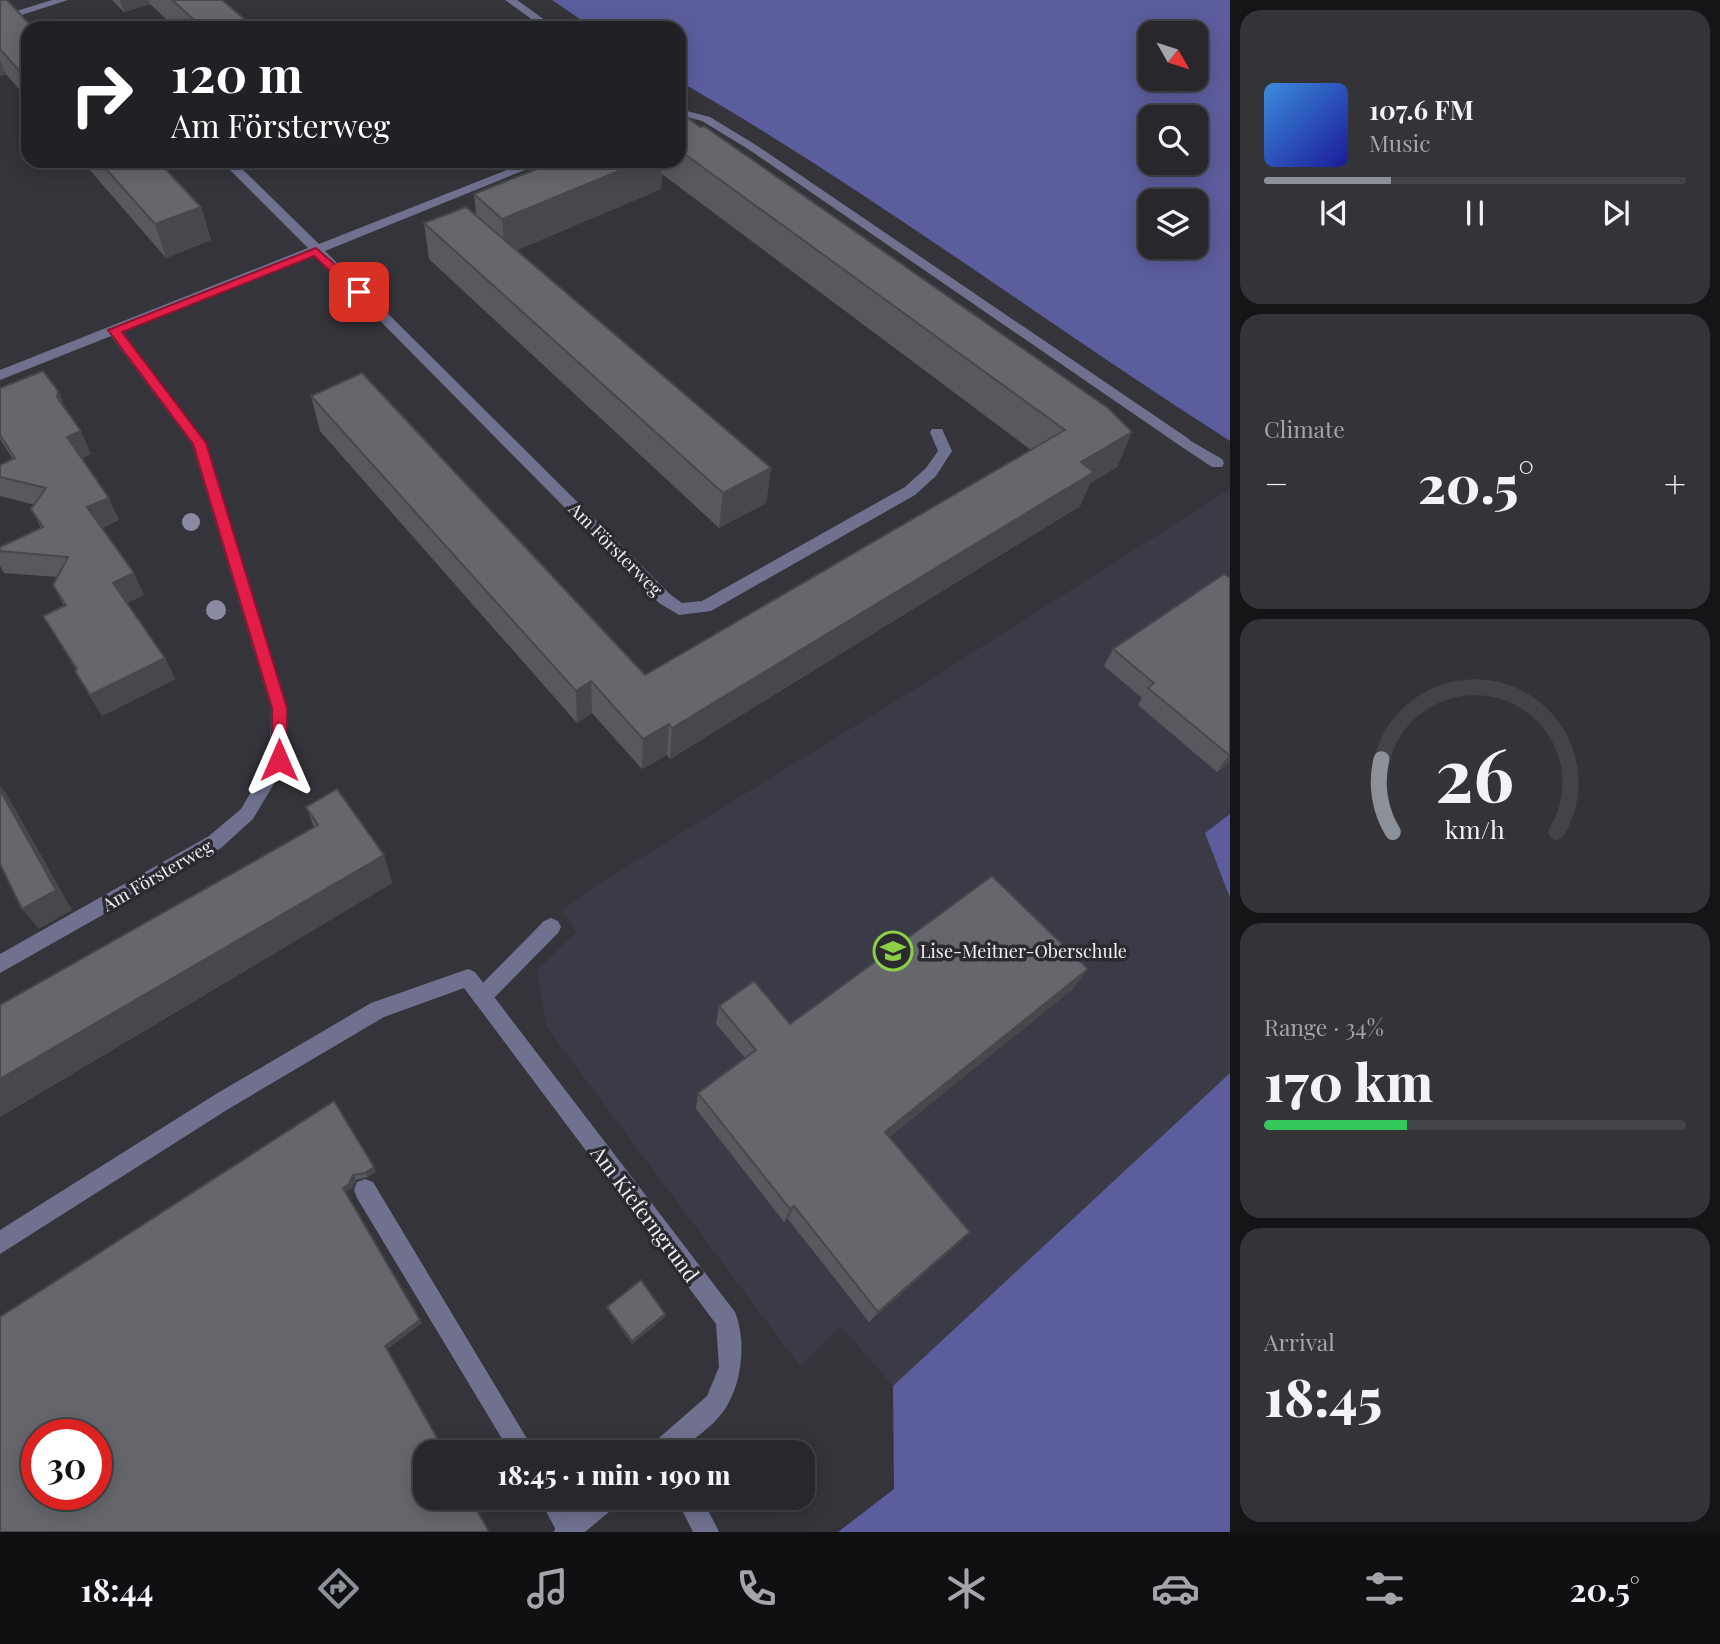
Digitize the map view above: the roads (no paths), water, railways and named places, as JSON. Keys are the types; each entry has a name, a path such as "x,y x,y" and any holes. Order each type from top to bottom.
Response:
{"street":[{"path":"0,19 63,0"},
{"path":"510,0 541,21"},
{"path":"686,114 706,119 752,147 1217,463"},
{"name":"Am Försterweg","path":"234,168 316,252 462,393 665,599 679,609 705,607 910,491 931,472 945,451 937,432"},
{"path":"0,375 524,168"},
{"name":"Am Försterweg","path":"0,964 215,842 247,814 279,760 279,708 199,443 114,330"},
{"path":"482,997 551,927"},
{"name":"Am Kieferngrund","path":"0,1243 223,1101 378,1010 468,978 727,1320 731,1367 715,1404 674,1440"},
{"path":"365,1190 516,1440"},
{"path":"557,1510 568,1531 592,1510"},
{"path":"695,1510 707,1532"}],"place":[{"name":"Lise-Meitner-Oberschule","path":"893,951"}]}
